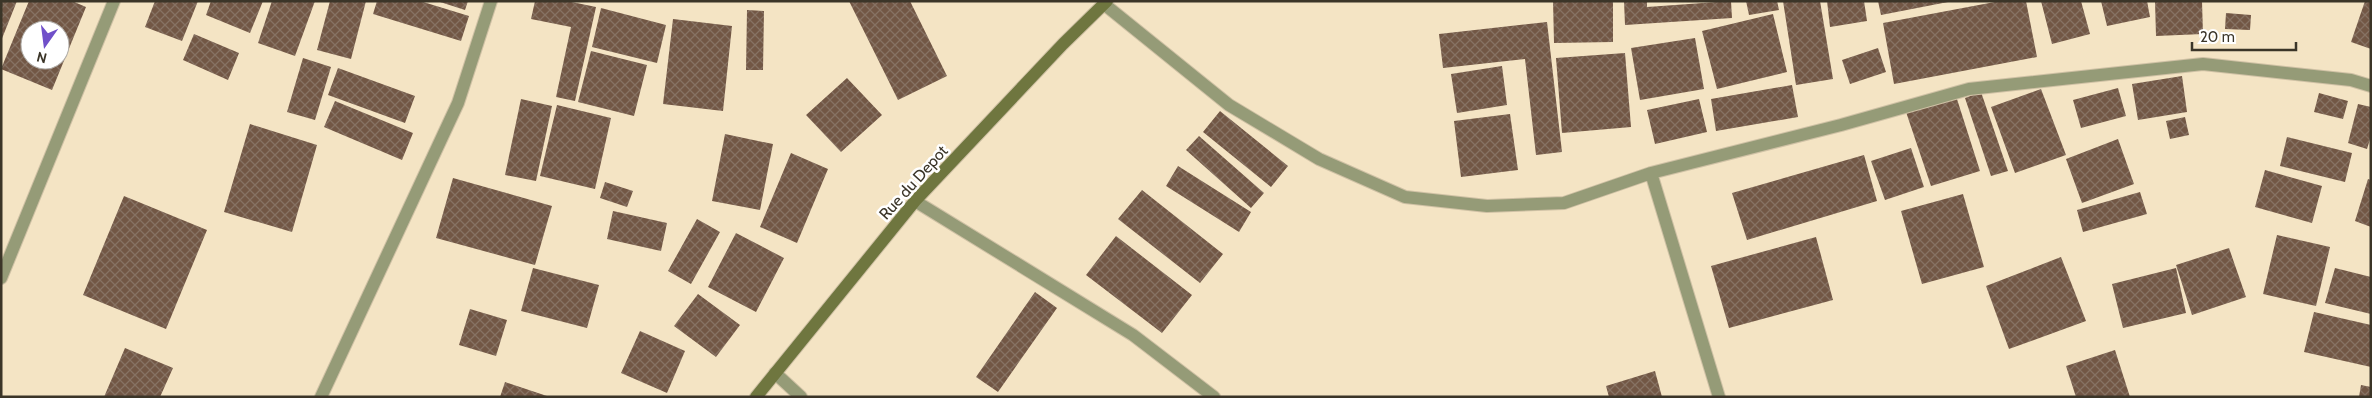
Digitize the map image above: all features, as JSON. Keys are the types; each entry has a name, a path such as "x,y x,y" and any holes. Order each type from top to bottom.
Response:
{"street":[{"path":"1,278 114,1"},
{"path":"321,397 458,103 491,1"},
{"path":"1106,3 1229,105 1319,159 1405,197 1487,206 1564,203 1650,173 1841,125 1969,89 2203,64 2352,80 2371,86"},
{"name":"Rue du Depot","path":"756,397 915,201 1063,44 1106,3"},
{"path":"1650,173 1719,397"},
{"path":"915,201 1133,335 1214,397"},
{"path":"775,373 801,397"}],"building":[{"path":"1,1 17,1 1,41"},
{"path":"29,1 72,1 86,7 70,46 70,20 21,20"},
{"path":"155,1 198,1 182,41 145,27"},
{"path":"211,1 263,1 250,33 206,15"},
{"path":"272,1 315,1 295,56 258,43"},
{"path":"330,1 366,1 351,59 317,50"},
{"path":"377,1 420,1 469,16 461,41 373,14"},
{"path":"437,1 468,1 465,10"},
{"path":"535,1 567,1 596,7 575,101 556,97 571,27 531,19"},
{"path":"849,1 910,1 947,76 898,100"},
{"path":"1553,1 1613,1 1613,42 1554,43"},
{"path":"1624,1 1647,1 1647,7 1731,1 1732,18 1625,25"},
{"path":"1746,1 1777,1 1779,10 1749,15"},
{"path":"1783,1 1820,1 1833,79 1796,85"},
{"path":"1827,1 1864,1 1867,21 1830,27"},
{"path":"1878,1 1947,1 1948,2 1881,15"},
{"path":"2000,1 2026,1 2037,57 1894,84 1883,23"},
{"path":"2041,1 2081,1 2090,34 2052,44"},
{"path":"2101,1 2147,1 2150,17 2107,26"},
{"path":"2155,1 2202,1 2203,34 2156,36"},
{"path":"2365,1 2371,1 2371,49 2351,42"},
{"path":"601,8 666,25 657,63 592,47"},
{"path":"747,10 764,11 763,70 746,70"},
{"path":"2226,13 2251,15 2250,30 2225,29"},
{"path":"1773,14 1787,72 1717,89 1702,31"},
{"path":"673,19 732,26 723,111 663,104"},
{"path":"1547,22 1562,152 1536,155 1525,59 1443,68 1439,34"},
{"path":"20,23 20,70 60,70 52,90 1,69"},
{"path":"194,34 239,53 228,80 183,60"},
{"path":"1695,38 1704,89 1640,100 1631,48"},
{"path":"1878,48 1886,72 1850,84 1842,60"},
{"path":"591,51 647,65 634,116 578,102"},
{"path":"1625,53 1631,127 1562,133 1556,58"},
{"path":"303,58 331,67 315,120 287,112"},
{"path":"1502,66 1507,105 1457,113 1451,74"},
{"path":"338,68 415,96 405,123 328,95"},
{"path":"2182,76 2187,112 2138,120 2132,84"},
{"path":"847,78 882,115 841,152 806,115"},
{"path":"1792,85 1798,117 1716,131 1711,99"},
{"path":"2118,88 2126,116 2081,128 2073,100"},
{"path":"2041,89 2066,155 2015,173 1991,107"},
{"path":"1981,92 2008,171 1991,176 1965,98"},
{"path":"2319,93 2348,101 2343,119 2314,112"},
{"path":"1956,96 1980,171 1931,186 1906,112"},
{"path":"521,99 552,106 536,181 505,175"},
{"path":"1699,99 1707,132 1655,144 1647,110"},
{"path":"335,101 413,133 402,160 324,127"},
{"path":"2358,104 2371,107 2371,136 2367,149 2348,143"},
{"path":"557,105 611,118 595,189 540,176"},
{"path":"1220,111 1288,166 1271,187 1203,132"},
{"path":"1510,114 1518,170 1461,177 1454,121"},
{"path":"2185,117 2189,135 2170,139 2166,121"},
{"path":"250,124 317,145 292,232 224,212"},
{"path":"725,134 773,144 760,210 712,201"},
{"path":"1199,136 1264,193 1251,208 1186,150"},
{"path":"2287,137 2352,153 2345,182 2280,166"},
{"path":"2118,139 2134,184 2082,203 2066,159"},
{"path":"1911,148 1924,187 1885,200 1871,161"},
{"path":"791,153 828,169 797,243 760,227"},
{"path":"1864,155 1877,201 1747,240 1732,193"},
{"path":"1178,166 1251,212 1239,232 1166,186"},
{"path":"2265,170 2322,186 2312,223 2255,207"},
{"path":"453,178 552,206 535,265 436,238"},
{"path":"2368,179 2371,180 2371,227 2355,221"},
{"path":"605,182 633,191 627,207 600,198"},
{"path":"1142,190 1223,254 1200,283 1118,219"},
{"path":"2140,192 2147,214 2083,232 2077,210"},
{"path":"1963,194 1984,267 1922,284 1901,211"},
{"path":"124,196 207,230 166,329 83,295"},
{"path":"613,211 667,223 661,251 607,239"},
{"path":"697,219 720,232 691,284 668,271"},
{"path":"736,233 784,258 756,312 708,287"},
{"path":"2277,235 2330,247 2316,306 2263,294"},
{"path":"1116,236 1192,295 1162,333 1086,275"},
{"path":"1816,237 1833,300 1729,328 1711,266"},
{"path":"2229,248 2246,297 2192,315 2176,265"},
{"path":"2061,257 2086,321 2009,349 1986,286"},
{"path":"533,268 599,285 587,328 521,311"},
{"path":"2176,268 2186,313 2123,328 2112,284"},
{"path":"2335,268 2371,277 2371,314 2325,303"},
{"path":"1035,292 1057,308 998,392 976,377"},
{"path":"698,294 740,325 716,357 674,326"},
{"path":"470,309 507,320 496,356 459,345"},
{"path":"2314,312 2371,325 2371,367 2304,352"},
{"path":"640,331 685,351 667,393 621,373"},
{"path":"125,348 173,368 160,397 104,397"},
{"path":"2115,350 2130,397 2076,397 2066,366"},
{"path":"1655,371 1662,397 1609,397 1606,386"},
{"path":"505,382 547,396 547,397 500,397"},
{"path":"2361,385 2371,387 2371,397 2359,397"}]}
